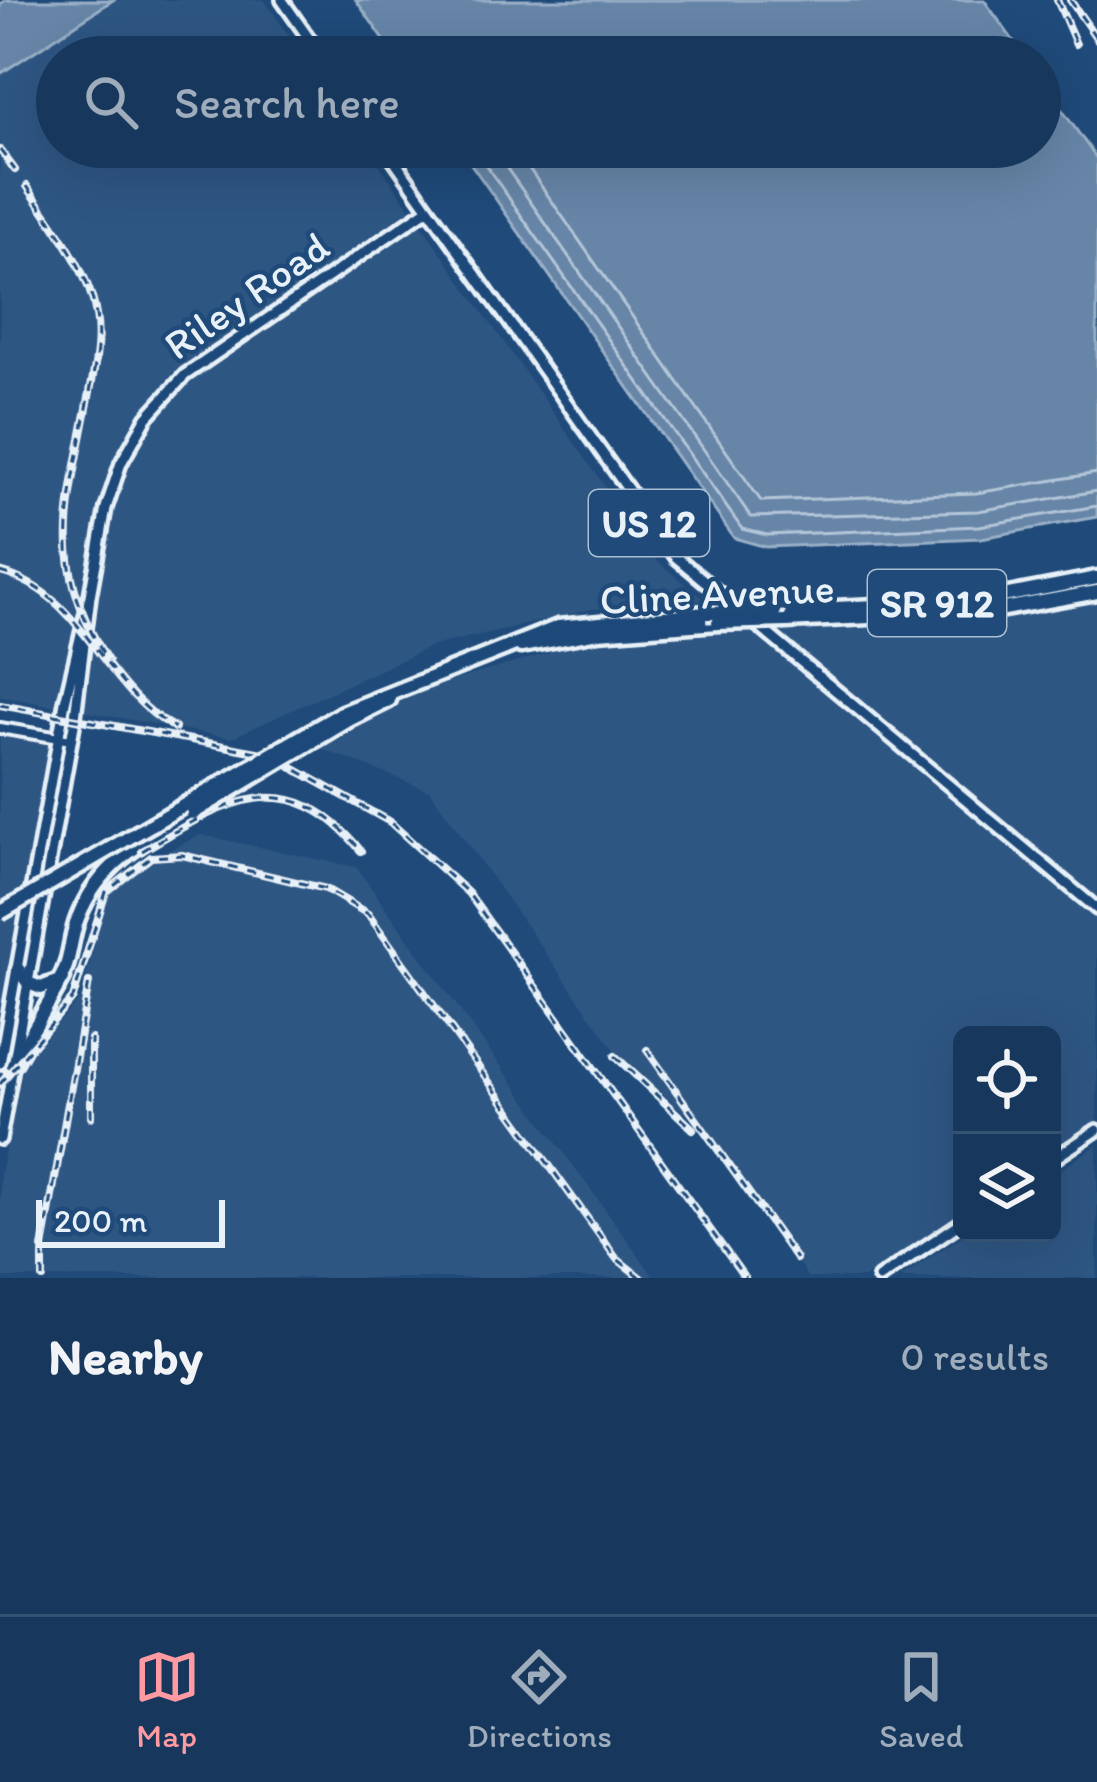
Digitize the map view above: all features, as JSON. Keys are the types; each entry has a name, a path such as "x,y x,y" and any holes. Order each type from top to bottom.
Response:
{"highway":[{"name":"Cline Avenue","path":"484,654 615,630 977,601 1097,578"},
{"name":"Cline Avenue","path":"0,913 345,717 484,654 558,627 706,613 964,613 1097,592"},
{"path":"7,1064 54,1001 79,915 101,877 136,846 345,717 518,647"},
{"path":"18,969 28,982 46,988 64,973"}],"main road":[{"path":"282,0 307,36"},
{"name":"US 12","path":"400,168 676,557 1097,908"},
{"name":"Riley Road","path":"7,1064 28,982 90,596 118,473 162,399 206,358 428,209"},
{"name":"Riley Road","path":"0,1139 18,969 65,739"},
{"path":"1061,1154 1093,1132"},
{"path":"879,1278 953,1228"}],"street":[{"path":"0,728 65,739"}],"shaded area":[{"path":"113,0 264,0 289,36 58,36"},
{"path":"36,50 36,168 382,168 658,562 706,601 592,609 432,646 231,738 0,696 0,74"},
{"path":"1097,601 1097,1121 1061,1145 1061,1026 953,1026 953,1218 864,1278 808,1278 717,1141 620,1057 430,791 320,748 350,725 438,685 577,645 654,635 983,620"},
{"path":"0,734 50,742 0,1035"},
{"path":"201,835 356,867 655,1278 0,1278 0,1174 24,1062 80,999 109,893 135,866"},
{"path":"1097,1145 1097,1278 900,1278 953,1242 1061,1242 1061,1169"}],"water":[{"path":"6,0 113,0 58,36 36,36 36,50 0,74 0,4"},
{"path":"356,0 984,0 1010,36 381,36"},
{"path":"1061,108 1097,159 1097,517 981,538 766,547 734,538 474,168 1061,168"}],"railway":[{"path":"1057,0 1076,44"},
{"path":"1070,0 1097,39"},
{"path":"0,150 15,170"},
{"path":"27,186 78,264 96,315 96,356 70,501 69,562 88,626 108,661"},
{"path":"0,572 29,583 53,600 129,690 175,728"},
{"path":"0,705 268,754 390,822 468,893 745,1278"},
{"path":"142,851 201,818 255,799 308,806 334,823 361,851"},
{"path":"0,1084 73,998 106,892 151,857 182,855 326,889 368,914 616,1258 641,1278"},
{"path":"43,1278 43,1248 89,982"},
{"path":"91,1039 91,1117"},
{"path":"647,1050 796,1259"},
{"path":"615,1056 693,1129"}]}
